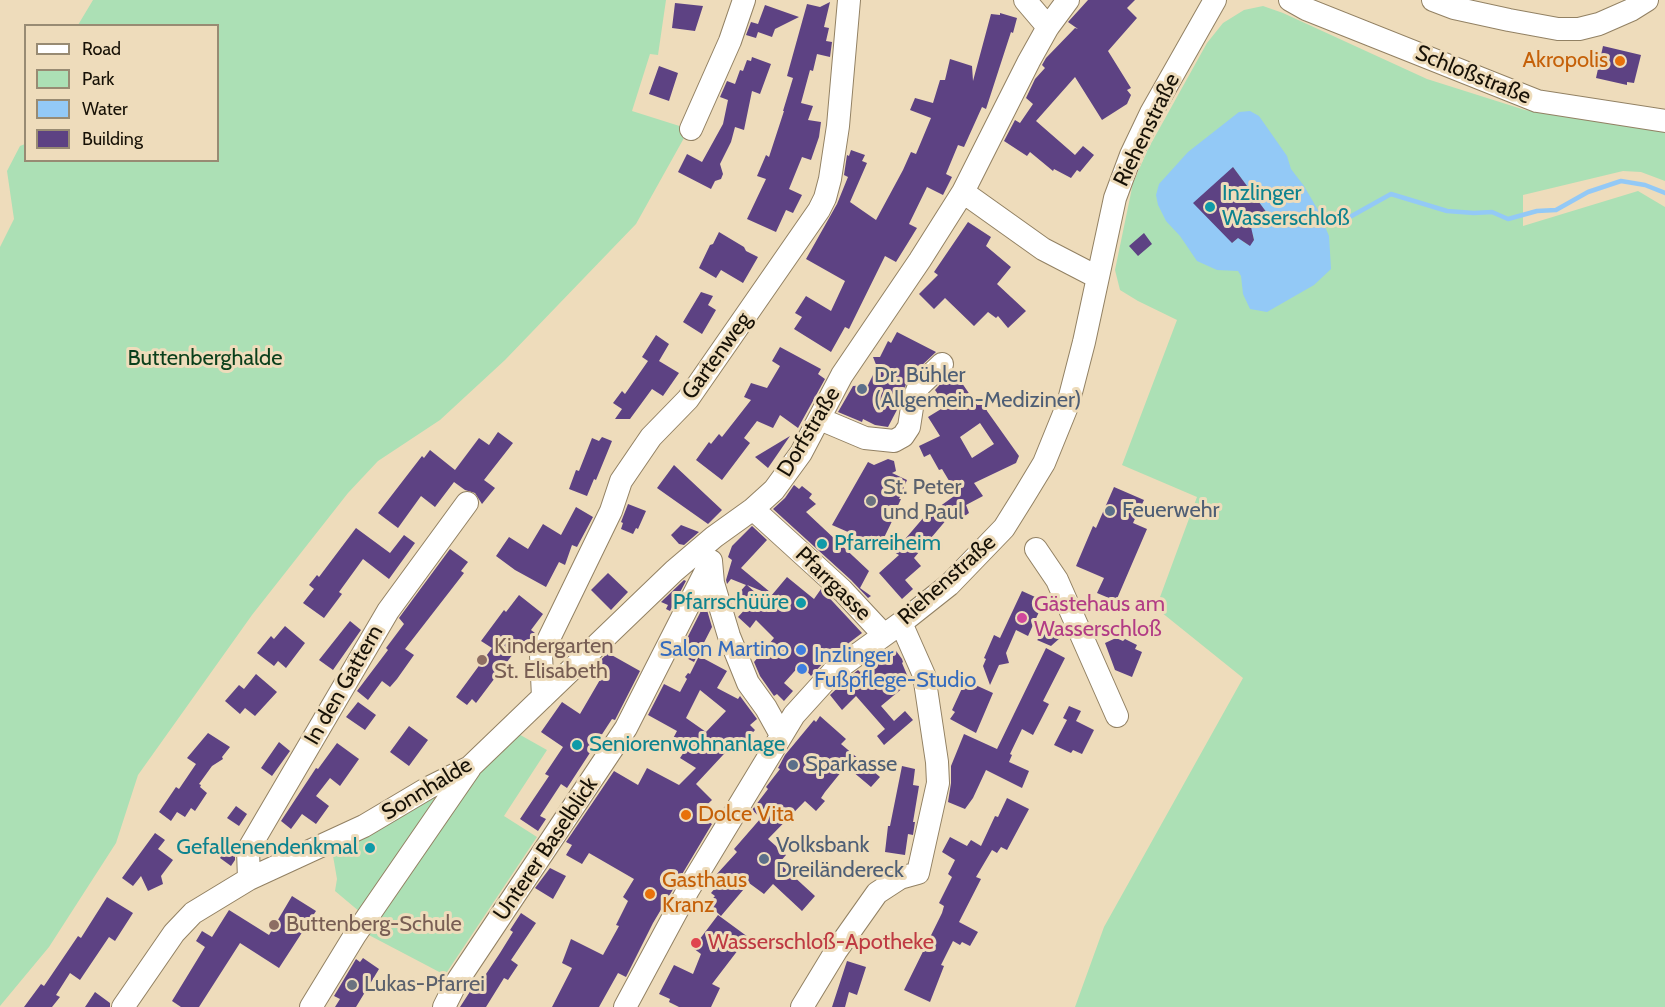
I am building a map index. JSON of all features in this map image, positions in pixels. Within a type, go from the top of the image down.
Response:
[{"type":"street","points":[[691,129],[730,41],[744,0]]},
{"type":"street","name":"Gartenweg","points":[[543,697],[541,655],[611,511],[621,481],[651,437],[688,399],[819,210],[825,198],[838,126],[849,0]]},
{"type":"street","points":[[1024,0],[1048,27]]},
{"type":"street","name":"Dorfstraße","points":[[714,537],[753,509],[774,490],[801,453],[842,375],[963,192],[1048,27],[1068,0]]},
{"type":"street","name":"Riehenstraße","points":[[625,1007],[688,890],[794,715],[833,672],[949,585],[980,554],[1004,528],[1044,463],[1068,404],[1084,342],[1115,198],[1131,154],[1151,113],[1215,0]]},
{"type":"street","name":"Schloßstraße","points":[[1290,0],[1306,9],[1537,101],[1664,118]]},
{"type":"street","points":[[1433,0],[1454,8],[1509,20],[1558,29],[1578,29],[1599,24],[1647,0]]},
{"type":"street","points":[[963,192],[1043,249],[1097,277]]},
{"type":"street","points":[[820,419],[865,438],[894,441],[903,436],[909,427],[913,400],[919,386],[942,364]]},
{"type":"street","name":"In den Gattern","points":[[249,879],[248,850],[388,611],[467,503]]},
{"type":"street","name":"Pfarrgasse","points":[[753,509],[842,590],[893,629],[924,675],[937,762],[938,783],[918,873],[900,878],[877,893],[836,951],[802,1007]]},
{"type":"street","points":[[714,537],[711,561],[713,583],[729,636],[748,683],[782,735]]},
{"type":"street","name":"Sonnhalde","points":[[123,1007],[174,933],[193,913],[249,879],[364,826],[428,788],[471,767],[674,571],[714,537]]},
{"type":"street","points":[[1036,549],[1057,580],[1117,717]]},
{"type":"street","name":"Unterer Baselblick","points":[[444,1007],[456,982],[626,728],[711,561]]},
{"type":"street","points":[[312,1007],[355,935],[471,767]]},
{"type":"green space","name":"Buttenberghalde","points":[[93,0],[666,0],[658,55],[650,54],[632,111],[689,129],[636,224],[505,360],[440,420],[378,461],[348,493],[252,615],[138,775],[116,843],[49,947],[0,1006],[0,247],[14,219],[7,171],[20,146],[24,144],[24,162],[219,162],[219,24],[79,24]]},
{"type":"green space","points":[[1263,6],[1427,79],[1525,110],[1665,132],[1665,181],[1641,172],[1623,171],[1523,195],[1523,226],[1638,191],[1665,207],[1665,1007],[1075,1007],[1104,927],[1243,678],[1156,608],[1197,497],[1122,465],[1177,320],[1120,290],[1115,270],[1133,183],[1148,149],[1207,43],[1223,23],[1244,10]]},
{"type":"green space","points":[[515,732],[547,750],[504,816],[537,837],[445,975],[365,933],[483,766]]},
{"type":"green space","points":[[435,794],[443,800],[360,912],[335,891],[337,879],[332,850]]},
{"type":"water","points":[[1250,111],[1259,116],[1287,156],[1291,169],[1318,210],[1329,236],[1331,269],[1314,285],[1267,312],[1250,309],[1243,294],[1241,276],[1238,271],[1217,270],[1197,261],[1180,236],[1166,221],[1156,195],[1159,184],[1188,152],[1239,112]],"holes":[[[1233,167],[1267,213],[1232,243]],[[1243,234],[1253,234],[1254,240],[1249,245],[1243,242]]]},
{"type":"building","points":[[1088,0],[1135,0],[1127,8],[1137,18],[1108,51],[1131,88],[1127,90],[1131,95],[1127,104],[1102,120],[1075,77],[1036,121],[1075,155],[1083,146],[1094,155],[1080,172],[1077,170],[1071,178],[1054,169],[1053,171],[1030,152],[1027,156],[1004,141],[1015,120],[1020,123],[1033,104],[1026,98],[1035,79],[1045,68],[1042,65],[1046,58],[1075,28],[1078,29],[1068,22]]},
{"type":"building","points":[[830,2],[824,27],[829,28],[826,41],[832,42],[830,57],[817,54],[801,103],[813,106],[808,120],[821,122],[819,137],[811,160],[802,157],[789,189],[802,195],[793,213],[786,210],[776,232],[747,219],[766,179],[757,176],[766,155],[769,157],[784,111],[793,78],[787,76],[807,4],[820,7]]},
{"type":"building","points":[[675,3],[703,6],[695,31],[672,28]]},
{"type":"building","points":[[765,5],[799,17],[775,29],[772,37],[758,32],[756,38],[746,35],[751,22],[758,24]]},
{"type":"building","points":[[1000,13],[1017,18],[986,109],[982,107],[964,147],[958,145],[946,174],[952,177],[943,195],[927,187],[909,224],[917,228],[896,262],[885,256],[849,329],[845,327],[831,352],[794,329],[802,317],[795,313],[806,296],[831,311],[845,281],[806,259],[837,204],[848,177],[844,175],[847,155],[849,156],[851,150],[865,155],[862,161],[867,163],[850,202],[876,220],[911,152],[916,154],[931,118],[910,110],[915,98],[933,103],[940,80],[945,80],[950,59],[972,66],[973,81],[991,14],[1000,15]]},
{"type":"building","name":"Akropolis","points":[[1603,46],[1641,55],[1634,83],[1627,82],[1627,85],[1596,78]]},
{"type":"building","points":[[752,57],[771,64],[760,94],[752,91],[744,130],[735,127],[731,142],[720,164],[723,174],[721,179],[715,181],[711,189],[678,172],[687,154],[702,162],[723,124],[728,100],[720,97],[727,81],[735,84],[740,70],[743,71],[747,60],[751,61]]},
{"type":"building","points":[[659,66],[678,73],[669,101],[649,94]]},
{"type":"building","name":"Inzlinger Wasserschloß","points":[[1233,167],[1267,213],[1251,227],[1254,240],[1250,246],[1238,238],[1232,243],[1193,203]]},
{"type":"building","points":[[968,222],[991,237],[986,246],[1011,267],[997,284],[1026,311],[1008,328],[998,316],[996,318],[988,312],[974,326],[945,298],[934,309],[919,294],[938,275],[934,272]]},
{"type":"building","points":[[719,232],[758,257],[743,283],[721,270],[716,278],[699,268]]},
{"type":"building","points":[[1144,233],[1152,244],[1138,256],[1129,246]]},
{"type":"building","points":[[701,292],[713,296],[708,305],[716,310],[702,334],[683,322]]},
{"type":"building","points":[[897,332],[936,352],[920,367],[919,365],[907,381],[899,406],[888,427],[875,425],[863,419],[862,422],[838,412],[853,386],[868,385],[877,367],[873,357],[880,357],[888,341],[891,343]]},
{"type":"building","points":[[656,335],[669,344],[659,361],[679,373],[663,396],[652,389],[630,419],[615,419],[622,409],[613,403],[622,391],[625,394],[648,361],[642,357]]},
{"type":"building","points":[[780,347],[821,369],[818,374],[825,379],[798,428],[780,415],[773,428],[757,421],[744,438],[750,443],[722,480],[696,460],[709,442],[711,444],[719,434],[722,437],[751,400],[744,397],[751,383],[767,388],[780,366],[772,361]]},
{"type":"building","points":[[953,370],[977,405],[985,405],[1019,456],[1016,463],[974,483],[983,496],[966,505],[969,513],[959,520],[953,512],[914,558],[921,566],[905,580],[913,589],[902,599],[879,573],[899,555],[894,552],[930,510],[932,512],[957,494],[942,469],[939,470],[930,454],[924,457],[919,446],[940,436],[928,417],[946,406],[935,390]],"holes":[[[980,423],[994,444],[972,458],[960,437]]]},
{"type":"building","points":[[498,432],[513,443],[484,480],[495,488],[482,504],[475,493],[465,490],[454,482],[435,507],[421,496],[398,528],[378,513],[422,456],[424,458],[430,450],[455,470],[479,438],[489,445]]},
{"type":"building","points":[[790,436],[768,468],[755,457]]},
{"type":"building","points":[[602,437],[612,441],[587,496],[569,489],[592,438],[599,441]]},
{"type":"building","name":"St. Peter und Paul","points":[[888,459],[894,461],[896,471],[892,473],[907,480],[895,515],[880,546],[832,525],[868,462],[874,465]]},
{"type":"building","points":[[674,465],[722,510],[708,524],[657,488]]},
{"type":"building","points":[[794,485],[799,489],[802,486],[812,494],[809,498],[816,504],[806,512],[869,571],[860,588],[871,596],[868,598],[773,509]]},
{"type":"building","points":[[1114,487],[1144,500],[1133,523],[1147,529],[1116,601],[1097,593],[1104,578],[1076,566],[1093,526],[1096,528]]},
{"type":"building","points":[[628,504],[646,511],[638,529],[636,528],[633,534],[621,529],[623,523],[621,522]]},
{"type":"building","points":[[576,507],[593,517],[577,547],[572,545],[565,565],[559,562],[546,587],[515,570],[496,556],[509,537],[528,549],[543,524],[561,535]]},
{"type":"building","points":[[681,525],[699,532],[684,545],[679,544],[671,535]]},
{"type":"building","points":[[752,526],[767,540],[741,568],[770,592],[769,594],[747,585],[766,602],[787,577],[814,599],[821,589],[862,633],[825,661],[811,676],[801,664],[784,683],[793,691],[784,701],[777,694],[774,696],[760,676],[754,662],[774,638],[756,620],[750,628],[738,617],[749,605],[737,595],[746,585],[731,579],[727,584],[726,580],[732,560],[728,557],[732,546]]},
{"type":"building","points":[[356,528],[390,553],[404,535],[415,543],[389,579],[363,559],[339,592],[342,594],[324,618],[303,603],[314,589],[309,585],[317,575],[319,577]]},
{"type":"building","points":[[450,549],[468,562],[461,571],[464,573],[405,649],[414,655],[397,679],[390,687],[382,681],[368,700],[357,691],[388,650],[386,648],[404,624],[399,618]]},
{"type":"building","points":[[608,573],[628,592],[611,610],[591,590]]},
{"type":"building","points":[[684,580],[686,581],[670,611],[666,609],[668,605],[661,602]]},
{"type":"building","points":[[1022,591],[1044,601],[1028,636],[1016,630],[1006,653],[1009,663],[999,665],[990,685],[983,666],[986,659],[984,658],[994,635],[1000,638]]},
{"type":"building","points":[[519,595],[543,614],[531,630],[535,633],[520,653],[516,650],[476,703],[472,699],[467,705],[456,697],[492,648],[481,641],[504,610],[506,612]]},
{"type":"building","points":[[702,609],[707,610],[712,627],[694,662],[679,654]]},
{"type":"building","points":[[350,621],[361,630],[333,670],[319,660]]},
{"type":"building","points":[[285,626],[305,643],[286,668],[278,661],[274,666],[257,653],[271,636],[274,639]]},
{"type":"building","points":[[1051,628],[1060,638],[1051,646],[1037,640]]},
{"type":"building","points":[[1116,638],[1123,641],[1125,639],[1137,645],[1135,649],[1142,652],[1132,677],[1115,670],[1105,643]]},
{"type":"building","points":[[894,648],[902,659],[910,682],[881,706],[894,721],[905,711],[913,720],[884,745],[877,736],[885,729],[856,696],[842,710],[830,695],[858,670],[860,672]]},
{"type":"building","points":[[1046,648],[1065,658],[1043,701],[1049,704],[1033,735],[1022,729],[1010,754],[1012,755],[1009,762],[1029,771],[1022,788],[986,770],[973,798],[965,809],[948,802],[951,766],[964,734],[997,749]]},
{"type":"building","points":[[608,653],[640,671],[615,720],[612,719],[567,788],[561,784],[540,816],[546,819],[538,831],[520,819],[549,776],[545,774],[563,747],[541,732],[562,702],[580,714],[601,678],[589,671]]},
{"type":"building","points":[[699,656],[727,671],[717,688],[738,699],[740,696],[757,719],[750,725],[755,730],[741,746],[736,741],[696,784],[712,800],[697,814],[712,824],[653,923],[626,977],[618,973],[599,1007],[552,1007],[572,968],[562,963],[571,939],[603,955],[619,926],[616,925],[628,901],[623,897],[634,879],[589,853],[582,864],[566,855],[572,845],[566,842],[614,771],[638,785],[647,768],[679,785],[696,768],[680,758],[688,746],[669,746],[677,731],[648,715],[664,684],[680,692],[687,679],[685,677],[688,673],[690,674]],"holes":[[[700,690],[726,711],[706,732],[686,718]]]},
{"type":"building","points":[[256,674],[277,692],[255,716],[245,708],[240,714],[225,701],[239,685],[244,689]]},
{"type":"building","points":[[971,683],[993,693],[976,733],[950,719],[955,712],[952,710],[964,684],[970,686]]},
{"type":"building","points":[[358,702],[376,715],[365,730],[346,717]]},
{"type":"building","points":[[1069,706],[1081,711],[1076,721],[1094,730],[1082,754],[1073,750],[1071,753],[1054,745],[1067,720],[1063,718]]},
{"type":"building","points":[[820,716],[846,739],[841,744],[880,777],[871,787],[846,766],[821,798],[825,801],[816,811],[805,801],[768,839],[786,855],[779,863],[815,896],[802,911],[773,884],[764,894],[749,883],[721,916],[708,904],[715,896],[711,893],[721,881],[715,876],[737,852],[734,849],[761,818],[752,810],[780,769],[778,768],[785,755]]},
{"type":"building","points":[[409,726],[428,740],[409,766],[390,752]]},
{"type":"building","points":[[208,733],[230,747],[222,757],[223,759],[212,766],[199,784],[207,793],[195,811],[191,808],[185,817],[177,812],[171,821],[159,812],[196,764],[187,758]]},
{"type":"building","points":[[279,742],[290,751],[272,776],[261,768]]},
{"type":"building","points":[[337,743],[359,759],[340,786],[330,778],[316,796],[329,806],[316,824],[302,814],[291,829],[281,821],[316,768],[318,769]]},
{"type":"building","points":[[902,766],[915,769],[913,785],[919,786],[913,835],[908,834],[905,855],[885,852],[888,826],[890,826]]},
{"type":"building","points":[[1007,798],[1029,809],[1007,850],[1001,847],[997,853],[992,850],[976,877],[981,879],[959,922],[978,932],[970,946],[962,942],[960,945],[953,941],[941,965],[944,966],[930,1002],[904,990],[942,913],[944,906],[939,903],[952,877],[948,874],[955,860],[942,852],[950,837],[967,846],[971,840],[981,846],[995,816],[998,817]]},
{"type":"building","points":[[236,806],[247,814],[239,826],[227,818]]},
{"type":"building","points":[[155,833],[165,840],[158,849],[173,860],[161,876],[163,884],[148,891],[141,876],[133,886],[122,878]]},
{"type":"building","points":[[228,845],[235,849],[235,860],[231,866],[220,858]]},
{"type":"building","points":[[550,868],[566,876],[553,899],[535,888]]},
{"type":"building","points":[[292,896],[316,911],[279,968],[240,943],[199,1007],[181,1007],[172,1001],[205,947],[196,941],[202,931],[212,937],[229,910],[269,935]]},
{"type":"building","points":[[107,897],[133,913],[115,941],[109,937],[80,980],[70,973],[56,995],[60,997],[52,1007],[24,1007],[41,984],[44,986],[78,936],[81,938]]},
{"type":"building","points":[[521,913],[536,923],[511,960],[518,965],[508,980],[504,978],[486,1007],[460,1007],[473,987],[476,989],[500,953],[513,932],[510,930]]},
{"type":"building","points":[[718,915],[748,937],[712,984],[720,988],[711,1007],[679,1007],[669,1002],[670,999],[659,994],[674,965],[693,974],[701,954],[693,948]]},
{"type":"building","name":"Lukas-Pfarrei","points":[[363,958],[379,969],[356,1007],[335,1007],[340,999],[334,996],[356,959],[360,962]]},
{"type":"building","points":[[847,961],[866,967],[857,995],[849,992],[845,1007],[832,1007]]},
{"type":"building","points":[[95,992],[110,1003],[110,1007],[85,1007]]},
{"type":"waterway","points":[[1322,221],[1348,218],[1391,194],[1447,211],[1492,212],[1508,219],[1537,211],[1556,210],[1588,192],[1621,181],[1645,185],[1665,193]]},
{"type":"place","name":"Akropolis","points":[[1620,61]]},
{"type":"place","name":"Inzlinger Wasserschloß","points":[[1210,207]]},
{"type":"place","name":"Dr. Bühler (Allgemein-Mediziner)","points":[[862,389]]},
{"type":"place","name":"St. Peter und Paul","points":[[871,501]]},
{"type":"place","name":"Feuerwehr","points":[[1110,511]]},
{"type":"place","name":"Pfarreiheim","points":[[822,544]]},
{"type":"place","name":"Pfarrschüüre","points":[[801,603]]},
{"type":"place","name":"Gästehaus am Wasserschloß","points":[[1022,618]]},
{"type":"place","name":"Salon Martino","points":[[801,650]]},
{"type":"place","name":"Kindergarten St. Elisabeth","points":[[482,660]]},
{"type":"place","name":"Inzlinger Fußpflege-Studio","points":[[802,669]]},
{"type":"place","name":"Seniorenwohnanlage","points":[[577,745]]},
{"type":"place","name":"Sparkasse","points":[[793,765]]},
{"type":"place","name":"Dolce Vita","points":[[686,815]]},
{"type":"place","name":"Gefallenendenkmal","points":[[370,848]]},
{"type":"place","name":"Volksbank Dreiländereck","points":[[764,859]]},
{"type":"place","name":"Gasthaus Kranz","points":[[650,894]]},
{"type":"place","name":"Buttenberg-Schule","points":[[274,925]]},
{"type":"place","name":"Wasserschloß-Apotheke","points":[[696,943]]},
{"type":"place","name":"Lukas-Pfarrei","points":[[352,985]]}]
